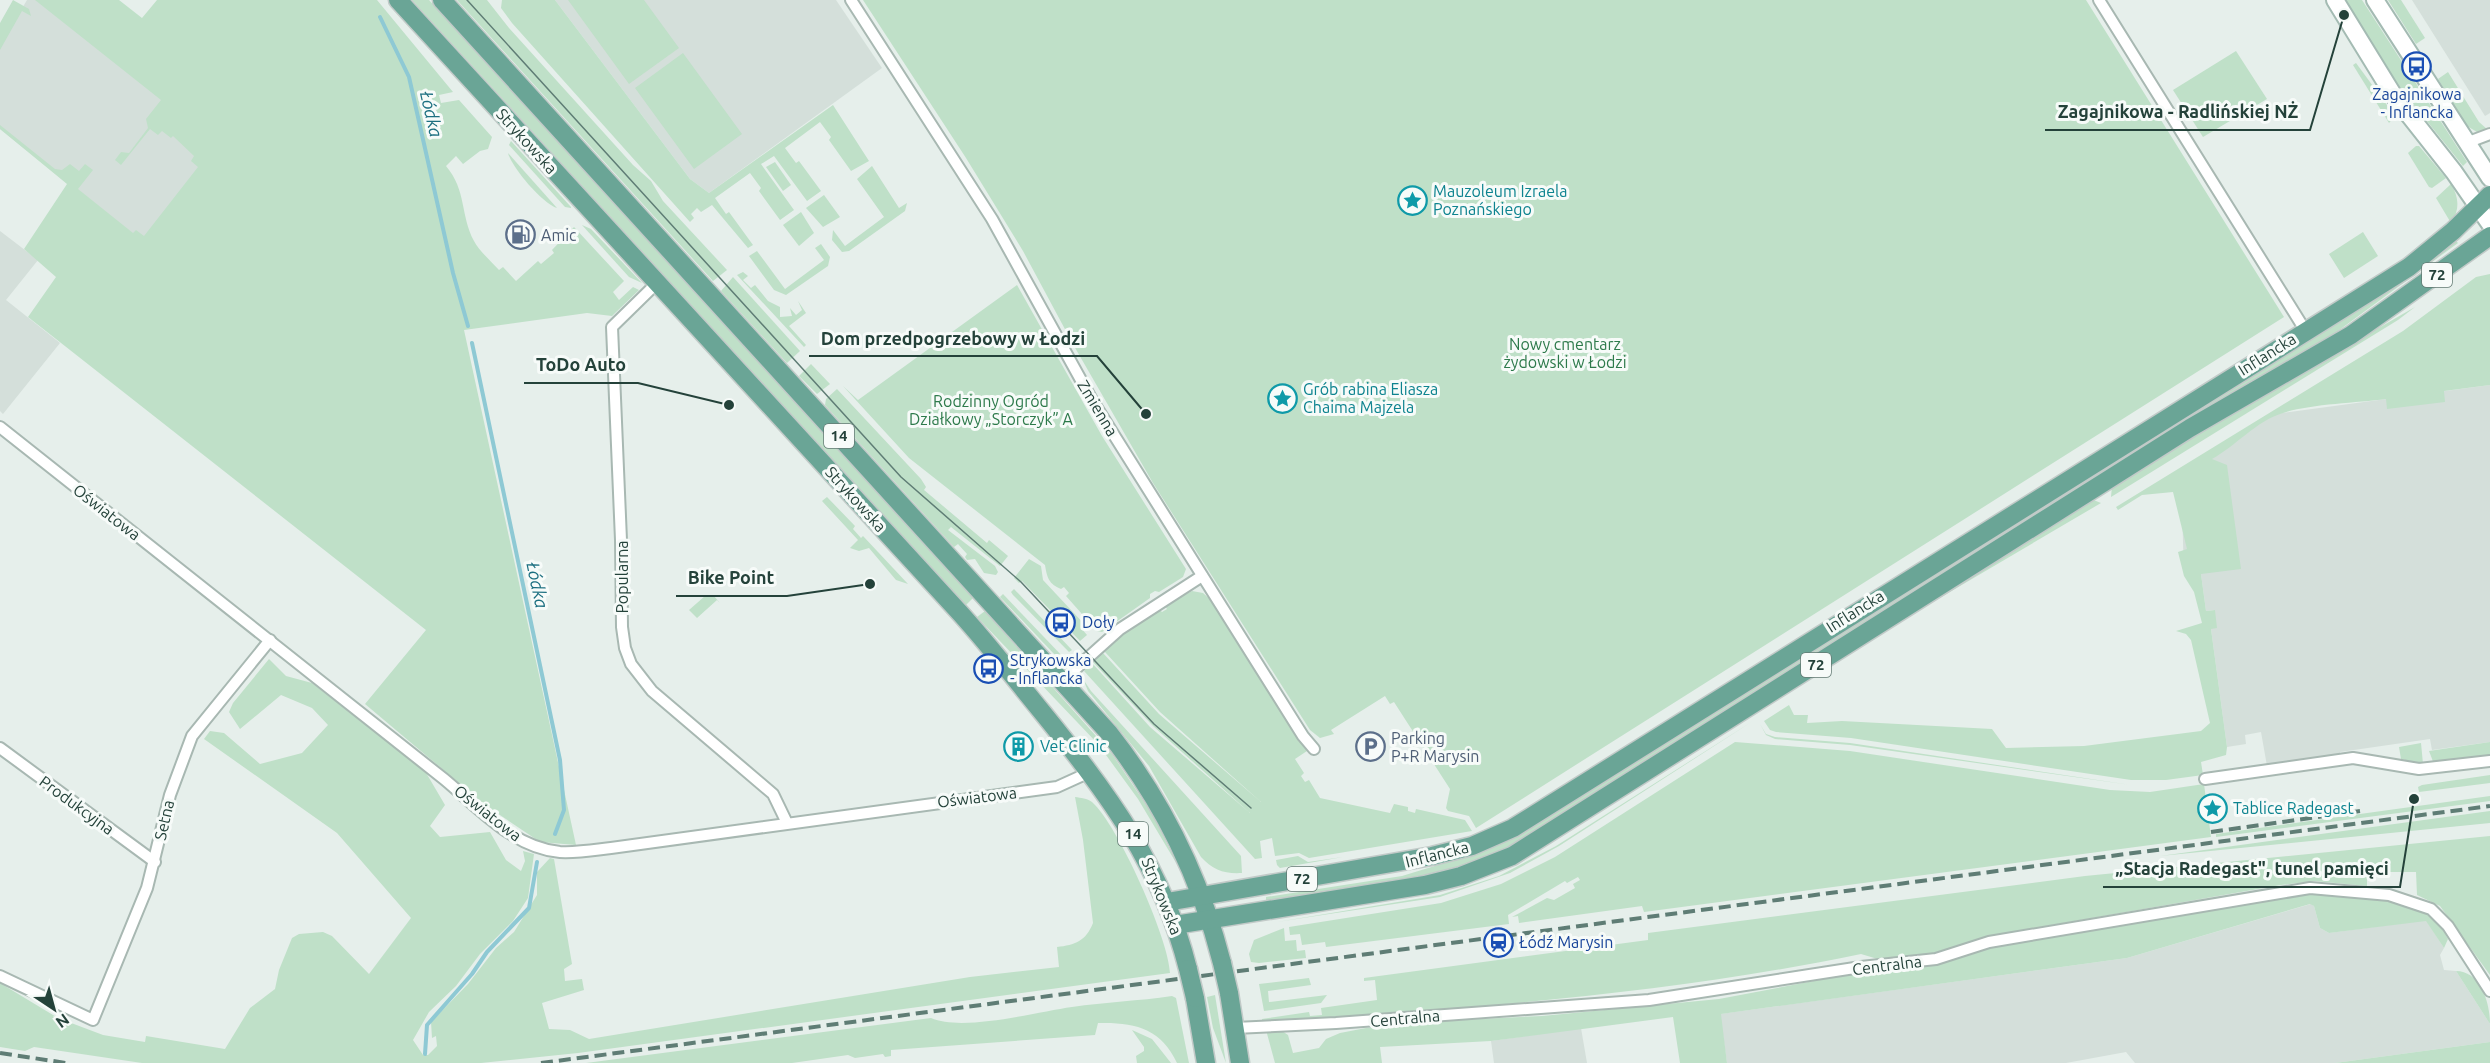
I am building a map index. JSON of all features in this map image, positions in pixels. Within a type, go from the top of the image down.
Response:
[{"type":"main road","name":"Strykowska","points":[[398,0],[962,615],[1090,772],[1140,846],[1167,902],[1188,969],[1206,1063]]},
{"type":"main road","name":"Strykowska","points":[[442,0],[1109,733],[1150,789],[1180,843],[1203,896],[1229,993],[1240,1063]]},
{"type":"main road","name":"Inflancka","points":[[1167,902],[1402,863],[1457,850],[1499,835],[2409,267],[2456,228],[2484,200]]},
{"type":"main road","name":"Inflancka","points":[[1175,925],[1425,885],[1461,876],[1512,856],[2190,428],[2351,335],[2490,236]]},
{"type":"street","name":"Zmienna","points":[[851,0],[992,219],[1092,400],[1303,736],[1314,749]]},
{"type":"street","points":[[2099,0],[2305,330]]},
{"type":"street","points":[[2335,0],[2394,96],[2484,200],[2490,224]]},
{"type":"street","points":[[2375,0],[2466,143],[2484,162],[2490,178]]},
{"type":"street","points":[[2466,143],[2490,134]]},
{"type":"street","name":"Popularna","points":[[658,282],[612,327],[621,540],[622,627],[625,648],[636,672],[652,691],[773,794],[786,824]]},
{"type":"street","name":"Oświatowa","points":[[0,428],[270,640],[505,830],[540,848],[580,852],[1058,787],[1090,772]]},
{"type":"street","points":[[1062,681],[1120,629],[1202,576]]},
{"type":"street","name":"Setna","points":[[0,976],[93,1020],[147,888],[170,795],[192,736],[270,640]]},
{"type":"street","name":"Produkcyjna","points":[[0,748],[155,862]]},
{"type":"street","points":[[2205,779],[2353,758],[2419,769],[2490,761]]},
{"type":"street","name":"Centralna","points":[[1235,1028],[1336,1023],[1648,1000],[1860,967],[1936,959],[1989,942],[2310,888],[2390,895],[2431,909],[2448,926],[2490,991]]},
{"type":"shaded area","points":[[27,0],[48,0],[232,147],[151,251],[0,129],[0,46]]},
{"type":"shaded area","points":[[555,0],[836,0],[882,68],[709,193],[690,179]]},
{"type":"shaded area","points":[[2412,0],[2490,0],[2490,113],[2485,116]]},
{"type":"shaded area","points":[[0,231],[38,260],[6,300],[60,343],[3,414],[0,411]]},
{"type":"shaded area","points":[[2490,385],[2490,742],[2432,750],[2430,739],[2340,752],[2340,754],[2267,766],[2261,732],[2245,735],[2246,744],[2227,747],[2211,629],[2214,610],[2206,611],[2201,574],[2184,576],[2181,472],[2275,414]]},
{"type":"shaded area","points":[[2311,904],[2314,906],[2320,928],[2329,933],[2426,920],[2444,948],[2440,955],[2444,970],[2456,971],[2490,1024],[2490,1042],[2335,1063],[2135,1063],[2126,1052],[2066,1063],[1727,1063],[1720,1014],[2127,958]]},
{"type":"shaded area","points":[[1581,1028],[1587,1063],[1494,1063],[1491,1041]]},
{"type":"green space","points":[[13,0],[29,9],[31,16],[22,11],[0,50],[0,23]]},
{"type":"green space","points":[[35,0],[119,0],[142,18],[157,0],[377,0],[453,92],[439,95],[441,103],[459,100],[492,137],[488,149],[480,151],[463,164],[456,156],[446,166],[453,175],[470,231],[482,252],[499,270],[503,267],[516,281],[538,261],[541,264],[554,253],[552,250],[574,227],[624,281],[613,292],[619,300],[633,287],[639,290],[612,316],[587,313],[464,330],[576,845],[540,842],[485,805],[365,704],[426,630],[28,317],[56,277],[24,249],[67,184],[0,129],[0,125],[55,169],[62,170],[70,164],[79,171],[85,164],[93,170],[78,189],[133,233],[136,230],[144,236],[198,167],[191,161],[194,156],[173,136],[171,138],[162,131],[158,135],[150,129],[121,165],[115,160],[121,152],[129,153],[148,128],[146,119],[161,100]]},
{"type":"green space","points":[[412,0],[429,0],[973,598],[966,605]]},
{"type":"green space","points":[[457,0],[487,0],[509,28],[633,165],[651,181],[663,201],[727,270],[713,281]]},
{"type":"green space","points":[[502,0],[555,0],[690,179],[709,193],[833,105],[869,161],[851,171],[829,140],[831,137],[820,122],[785,148],[796,163],[799,161],[821,191],[807,201],[774,156],[761,164],[794,210],[780,220],[759,191],[761,188],[750,173],[715,198],[726,214],[729,212],[753,245],[748,248],[712,205],[701,212],[697,208],[691,214],[694,218],[690,222],[512,23],[501,8]]},
{"type":"green space","points":[[568,0],[644,0],[679,48],[629,84]]},
{"type":"green space","name":"Nowy cmentarz żydowski w Łodzi","points":[[863,0],[2086,0],[2284,317],[1476,828],[1469,816],[1448,811],[1446,808],[1450,789],[1394,702],[1390,704],[1385,696],[1331,730],[1334,734],[1320,738],[1310,730],[1153,483],[1074,346],[1023,251],[966,158]]},
{"type":"green space","points":[[2345,0],[2362,0],[2467,162],[2463,166],[2398,85]]},
{"type":"green space","points":[[2388,0],[2401,0],[2425,38],[2416,44]]},
{"type":"green space","points":[[2236,51],[2267,99],[2203,137],[2173,90]]},
{"type":"green space","points":[[683,53],[742,134],[694,169],[635,88]]},
{"type":"green space","points":[[2356,63],[2395,116],[2389,123],[2353,65]]},
{"type":"green space","points":[[2448,72],[2479,122],[2488,130],[2477,132],[2467,126],[2438,79]]},
{"type":"green space","points":[[511,141],[571,208],[565,207],[509,145]]},
{"type":"green space","points":[[2419,146],[2446,178],[2432,188],[2429,187],[2408,153]]},
{"type":"green space","points":[[508,153],[557,208],[544,200],[529,185],[515,167]]},
{"type":"green space","points":[[775,162],[791,185],[783,191],[766,167]]},
{"type":"green space","points":[[872,166],[899,208],[907,203],[905,211],[849,251],[842,252],[832,240],[833,230],[845,246],[884,217],[857,179]]},
{"type":"green space","points":[[2451,184],[2456,194],[2457,204],[2451,223],[2436,198]]},
{"type":"green space","points":[[824,195],[840,217],[823,227],[806,208]]},
{"type":"green space","points":[[801,212],[814,233],[799,246],[783,225]]},
{"type":"green space","points":[[582,225],[591,229],[642,283],[629,277]]},
{"type":"green space","points":[[2363,232],[2378,256],[2344,278],[2329,254]]},
{"type":"green space","points":[[2454,239],[2458,243],[2312,350],[1504,852],[1438,875],[1266,901],[1266,897],[1402,876],[1464,857]]},
{"type":"green space","points":[[821,244],[830,257],[828,266],[786,295],[774,290],[749,256],[757,251],[785,289],[824,260],[815,248]]},
{"type":"green space","points":[[743,272],[748,276],[743,280],[751,288],[755,285],[768,301],[780,307],[780,317],[792,316],[790,308],[796,315],[802,310],[798,301],[806,313],[789,326],[806,345],[804,347],[737,275]]},
{"type":"green space","points":[[2490,274],[2490,385],[2444,391],[2445,402],[2387,409],[2386,399],[2294,410],[2264,422],[2212,459],[2227,465],[2241,569],[2201,574],[2206,611],[2215,610],[2217,628],[2211,629],[2227,747],[2226,755],[2201,762],[2203,775],[2166,780],[2131,780],[1851,738],[1776,732],[1770,730],[1764,721],[1789,705],[1794,715],[1808,715],[1807,723],[1842,721],[1992,729],[2006,748],[2084,746],[2201,731],[2210,723],[2191,640],[2186,634],[2176,631],[2202,623],[2194,592],[2184,576],[2178,552],[2187,549],[2173,492],[2142,495],[2118,510],[2116,507],[2403,331],[2476,277]]},
{"type":"green space","points":[[733,277],[800,351],[787,363],[721,291]]},
{"type":"green space","name":"Rodzinny Ogród Działkowy „Storczyk” A","points":[[1017,285],[1102,436],[1186,569],[1183,577],[1159,592],[1155,591],[1150,594],[1150,598],[1102,632],[1097,631],[1066,596],[1069,593],[1064,587],[1061,589],[1051,583],[1045,565],[909,458],[843,386],[858,400]]},
{"type":"green space","points":[[2415,307],[2398,320],[2111,497],[2112,486],[2215,422]]},
{"type":"green space","points":[[811,364],[830,384],[817,394],[799,376]]},
{"type":"green space","points":[[837,389],[921,479],[926,487],[924,490],[987,543],[989,540],[1008,556],[1000,566],[951,527],[948,530],[995,566],[998,572],[996,575],[984,573],[975,559],[967,560],[965,557],[967,554],[958,544],[954,547],[825,405],[826,399]]},
{"type":"green space","points":[[827,497],[855,526],[853,529],[861,538],[863,536],[908,584],[896,580],[869,548],[859,551],[850,548],[858,540],[822,501]]},
{"type":"green space","points":[[2091,499],[2101,503],[1926,606],[1925,604]]},
{"type":"green space","points":[[1029,559],[1041,566],[1043,580],[1086,626],[1081,628],[1087,635],[1080,641],[1022,581],[1019,583],[1014,578]]},
{"type":"green space","points":[[1014,589],[1072,650],[1069,652],[1013,595],[1011,592]]},
{"type":"green space","points":[[1192,591],[1203,593],[1213,602],[1307,751],[1295,759],[1304,773],[1301,776],[1305,782],[1309,780],[1320,798],[1390,813],[1394,804],[1408,807],[1408,811],[1415,813],[1416,809],[1465,820],[1472,831],[1309,858],[1299,853],[1275,856],[1272,838],[1260,841],[1262,858],[1255,859],[1084,671],[1092,663],[1150,727],[1250,813],[1153,726],[1092,661],[1122,634],[1159,609],[1162,612],[1167,609],[1165,606]],"holes":[[[1105,652],[1160,712],[1261,802],[1159,714],[1103,653]]]},
{"type":"green space","points":[[1003,594],[1065,659],[1055,655],[1000,597]]},
{"type":"green space","points":[[705,596],[714,596],[720,603],[717,600],[697,618],[689,610]]},
{"type":"green space","points":[[985,611],[1112,754],[1153,815],[1178,866],[1138,799],[1098,744],[977,617]]},
{"type":"green space","points":[[269,659],[286,676],[312,683],[425,771],[445,805],[430,826],[440,837],[490,832],[506,860],[521,871],[525,861],[523,851],[534,854],[528,898],[513,921],[480,954],[456,986],[429,1012],[413,1040],[423,1055],[428,1055],[437,1046],[436,1036],[432,1038],[431,1022],[468,984],[496,948],[514,932],[537,895],[537,872],[550,858],[554,859],[572,964],[564,969],[565,981],[582,979],[584,990],[542,1003],[549,1029],[570,1030],[589,1039],[970,977],[1059,967],[1057,947],[1079,941],[1087,934],[1093,923],[1083,840],[1075,797],[1092,802],[1103,815],[1128,857],[1152,910],[1170,973],[578,1053],[481,1063],[142,1063],[34,1047],[25,1051],[0,1047],[0,983],[58,1018],[103,1035],[145,1042],[146,1036],[225,1049],[250,1008],[275,989],[279,970],[292,938],[299,934],[323,932],[332,936],[369,974],[411,918],[337,833],[204,739],[210,731],[224,733],[260,764],[302,753],[328,725],[312,708],[281,695],[240,729],[229,712],[233,703]]},
{"type":"green space","points":[[1083,679],[1091,691],[1241,856],[1242,873],[1219,870],[1201,857],[1149,766],[1088,691]]},
{"type":"green space","points":[[1753,721],[1559,846],[1510,873],[1440,897],[1277,922],[1440,895],[1499,876],[1556,846]]},
{"type":"green space","points":[[1760,724],[1766,734],[1775,737],[1850,743],[2131,785],[1850,745],[1775,739],[1766,735]]},
{"type":"green space","points":[[1735,742],[1850,751],[2110,790],[2150,792],[2204,784],[2211,837],[1644,912],[1642,906],[1519,923],[1518,916],[1512,917],[1547,898],[1554,900],[1575,888],[1573,884],[1580,880],[1578,877],[1567,883],[1565,881],[1508,915],[1509,924],[1326,947],[1325,942],[1302,945],[1300,934],[1290,935],[1289,927],[1441,903],[1501,884],[1555,857]]},
{"type":"green space","points":[[2490,742],[2490,757],[2434,764],[2429,751]]},
{"type":"green space","points":[[2421,743],[2423,764],[2401,759],[2399,747]]},
{"type":"green space","points":[[2490,775],[2490,783],[2419,792],[2418,787],[2422,785]]},
{"type":"green space","points":[[2490,796],[2490,801],[2216,837],[2216,834]]},
{"type":"green space","points":[[2490,811],[2490,823],[2160,856]]},
{"type":"green space","points":[[2490,836],[2490,975],[2440,906],[2417,895],[2416,872],[2367,872],[2367,886],[2314,881],[2281,885],[1989,936],[1930,954],[1881,960],[1861,954],[1713,980],[1638,990],[1488,1006],[1262,1022],[1262,1019],[1309,1012],[1310,1016],[1322,1015],[1321,1008],[1377,1000],[1375,980],[1364,981],[1364,978],[1648,940],[1648,933],[2085,876]]},
{"type":"green space","points":[[1298,856],[1308,862],[1343,857],[1280,868],[1277,865],[1276,860]]},
{"type":"green space","points":[[2305,895],[2375,899],[2411,907],[2438,923],[2448,939],[2444,948],[2426,921],[2329,933],[2320,928],[2314,906],[2310,904],[2127,958],[1721,1014],[1727,1063],[1680,1063],[1673,1017],[1491,1041],[1380,1047],[1382,1063],[1275,1063],[1266,1030],[1282,1031],[1288,1035],[1293,1053],[1319,1048],[1326,1039],[1340,1033],[1366,1028],[1438,1021],[1542,1016],[1719,999],[1856,973],[1912,969],[1990,947]]},
{"type":"green space","points":[[1284,928],[1285,941],[1296,940],[1297,951],[1305,950],[1306,958],[1251,962],[1249,954],[1254,940]]},
{"type":"green space","points":[[2456,971],[2465,972],[2478,982],[2486,998],[2490,1024]]},
{"type":"green space","points":[[1309,978],[1311,985],[1268,991],[1269,1002],[1327,995],[1321,1003],[1264,1011],[1259,984]]},
{"type":"green space","points":[[1215,995],[1226,1063],[1213,1028],[1207,997]]},
{"type":"green space","points":[[1172,996],[1176,998],[1189,1063],[1177,1063],[1163,1042],[1145,1030],[1123,1024],[1098,1023],[1095,1035],[891,1050],[891,1056],[885,1057],[883,1054],[855,1058],[848,1055],[792,1063],[586,1063],[931,1018],[945,1022],[980,1022],[1084,1005]]},
{"type":"green space","points":[[1132,1030],[1152,1039],[1171,1063],[1137,1063],[1136,1056],[1144,1051],[1144,1047]]},
{"type":"green space","points":[[2490,1042],[2490,1063],[2335,1063]]},
{"type":"waterway","name":"Łódka","points":[[380,17],[409,77],[453,273],[468,326]]},
{"type":"waterway","name":"Łódka","points":[[472,343],[560,760],[564,810],[555,834]]},
{"type":"waterway","name":"Łódka","points":[[425,1054],[427,1025],[472,974],[487,952],[529,908],[537,862]]},
{"type":"tram line","points":[[467,0],[901,477],[1021,582],[1154,724],[1251,808]]},
{"type":"railway","points":[[541,1063],[2490,806]]},
{"type":"railway","points":[[2211,832],[2360,811]]},
{"type":"railway","points":[[0,1053],[66,1063]]},
{"type":"place","name":"Zagajnikowa - Radlińskiej NŻ","points":[[2344,15]]},
{"type":"place","name":"Zagajnikowa - Inflancka","points":[[2417,66]]},
{"type":"place","name":"Mauzoleum Izraela Poznańskiego","points":[[1412,200]]},
{"type":"place","name":"Amic","points":[[520,235]]},
{"type":"place","name":"Grób rabina Eliasza Chaima Majzela","points":[[1282,398]]},
{"type":"place","name":"ToDo Auto","points":[[729,405]]},
{"type":"place","name":"Dom przedpogrzebowy w Łodzi","points":[[1146,414]]},
{"type":"place","name":"Bike Point","points":[[870,584]]},
{"type":"place","name":"Doły","points":[[1061,622]]},
{"type":"place","name":"Strykowska - Inflancka","points":[[989,669]]},
{"type":"place","name":"Vet Clinic","points":[[1019,746]]},
{"type":"place","name":"Parking P+R Marysin","points":[[1370,747]]},
{"type":"place","name":"„Stacja Radegast\", tunel pamięci","points":[[2414,799]]},
{"type":"place","name":"Tablice Radegast","points":[[2212,808]]},
{"type":"place","name":"Łódź Marysin","points":[[1498,942]]}]
